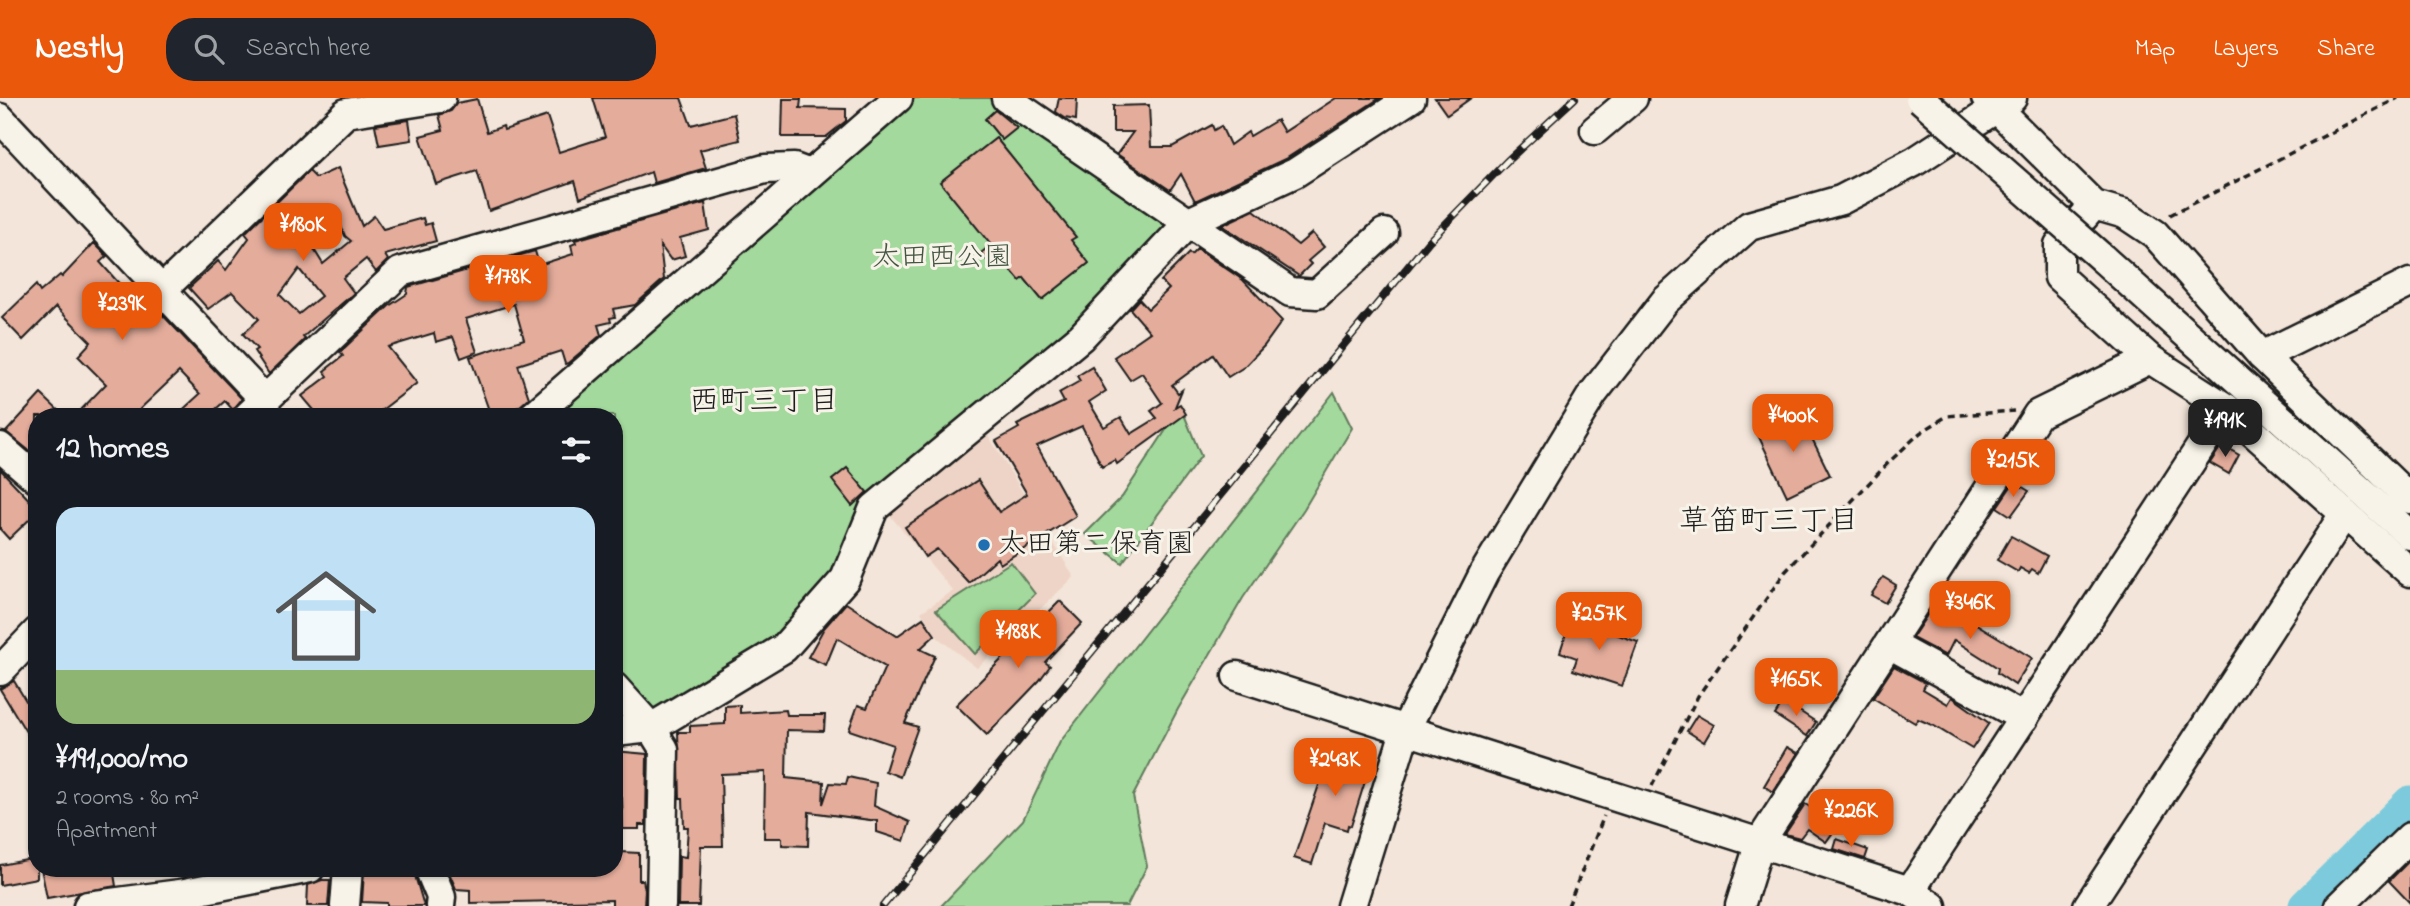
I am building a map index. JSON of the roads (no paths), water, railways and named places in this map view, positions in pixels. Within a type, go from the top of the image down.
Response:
[{"type":"street","points":[[162,290],[346,113],[441,98]]},
{"type":"street","points":[[542,408],[898,98]]},
{"type":"street","points":[[1006,98],[1290,292],[1317,294],[1384,233]]},
{"type":"street","points":[[623,732],[651,728],[784,648],[845,579],[874,508],[1081,337],[1189,222],[1295,173],[1411,98]]},
{"type":"street","points":[[1595,130],[1633,98]]},
{"type":"street","points":[[1920,98],[2410,535]]},
{"type":"street","points":[[1351,906],[1406,728],[1484,573],[1592,395],[1665,301],[1749,226],[1841,200],[1914,162],[1998,101],[2094,205],[2125,214],[2155,234],[2262,356],[2410,499]]},
{"type":"street","points":[[0,118],[162,290],[257,408],[400,272],[765,169],[793,168],[810,174]]},
{"type":"street","points":[[2094,205],[2059,245],[2059,276],[2150,359],[2226,408],[2343,516],[2410,572]]},
{"type":"street","points":[[2262,356],[2410,283]]},
{"type":"street","points":[[1740,906],[1760,842],[2038,414],[2150,359]]},
{"type":"street","points":[[1237,676],[1613,794],[1921,899],[2024,718],[2226,408]]},
{"type":"street","points":[[0,447],[28,471]]},
{"type":"street","points":[[2088,906],[2343,516]]},
{"type":"street","points":[[0,671],[28,641]]},
{"type":"street","points":[[1889,644],[2024,718]]},
{"type":"street","points":[[623,697],[651,728],[664,749],[661,906]]},
{"type":"street","points":[[2339,906],[2410,837]]},
{"type":"street","points":[[88,906],[180,894],[265,877]]},
{"type":"street","points":[[345,906],[347,877]]},
{"type":"street","points":[[433,877],[441,897],[440,906]]},
{"type":"waterway","points":[[2305,906],[2410,802]]},
{"type":"railway","points":[[883,906],[1429,241],[1507,161],[1575,98]]},
{"type":"place","name":"太田第二保育園","points":[[984,545]]},
{"type":"district","name":"西町三丁目","points":[[764,403]]},
{"type":"district","name":"草笛町三丁目","points":[[1769,523]]},
{"type":"park label","name":"太田西公園","points":[[942,258]]}]
